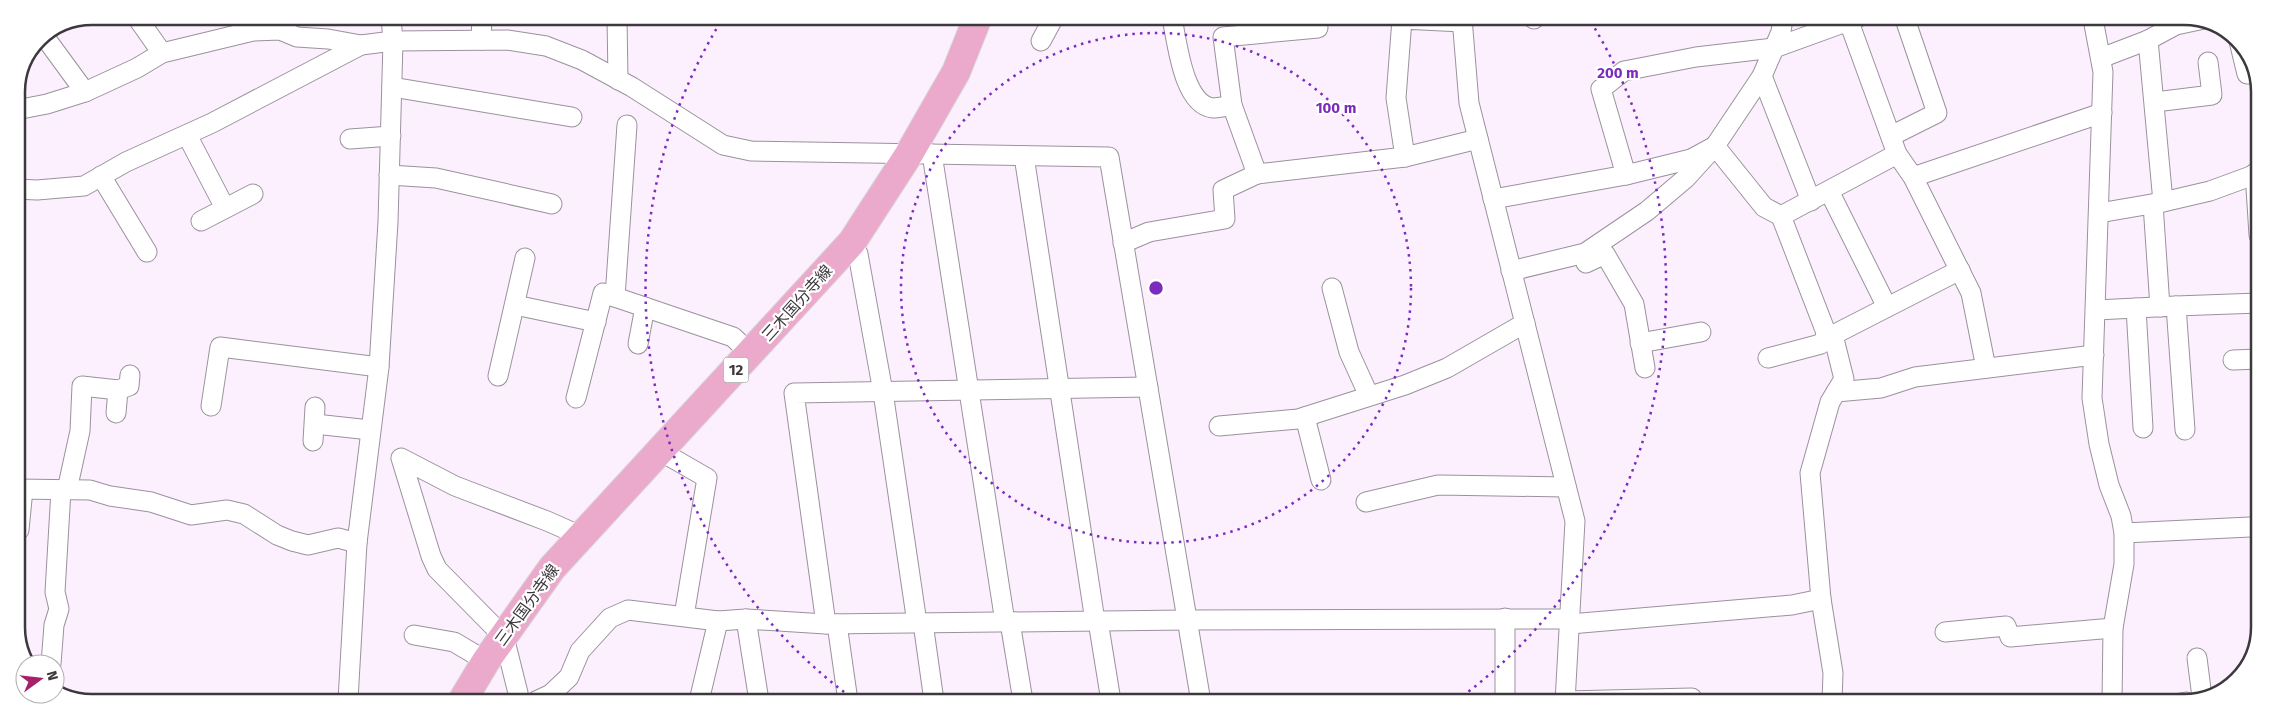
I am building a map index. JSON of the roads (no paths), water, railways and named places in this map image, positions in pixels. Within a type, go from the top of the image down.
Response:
[{"type":"main road","name":"三木国分寺線","points":[[466,694],[486,661],[552,568],[751,354],[852,242],[921,154],[975,25]]},
{"type":"street","points":[[142,25],[162,53]]},
{"type":"street","points":[[25,108],[47,104],[85,92],[137,68],[162,53],[218,38],[246,25]]},
{"type":"street","points":[[253,25],[280,30],[297,37],[328,39],[361,45],[394,41],[507,40],[546,46],[582,60],[618,80],[723,145],[751,151],[1109,157],[1200,694]]},
{"type":"street","points":[[348,694],[357,543],[379,367],[389,175],[394,41],[392,25]]},
{"type":"street","points":[[482,25],[482,40]]},
{"type":"street","points":[[617,25],[618,80]]},
{"type":"street","points":[[1041,41],[1050,25]]},
{"type":"street","points":[[1174,25],[1188,86],[1197,100],[1212,108],[1232,105]]},
{"type":"street","points":[[1402,25],[1396,98],[1405,157]]},
{"type":"street","points":[[1462,25],[1469,104],[1575,521],[1565,694]]},
{"type":"street","points":[[1513,276],[1584,253],[1648,211],[1686,178],[1715,146],[1762,76],[1781,32],[1782,25]]},
{"type":"street","points":[[1626,175],[1601,89],[1624,71],[1696,57],[1774,48],[1839,25]]},
{"type":"street","points":[[1855,25],[1897,154],[1913,177],[1970,293],[1986,368]]},
{"type":"street","points":[[1891,136],[1937,113],[1907,25]]},
{"type":"street","points":[[2094,25],[2103,72],[2092,398],[2099,444],[2109,485],[2121,516],[2124,534],[2124,564],[2113,628],[2112,694]]},
{"type":"street","points":[[2101,58],[2148,40],[2176,25]]},
{"type":"street","points":[[1257,174],[1232,105],[1223,37],[1318,28]]},
{"type":"street","points":[[2148,40],[2155,102],[2158,203],[2168,306],[2185,430]]},
{"type":"street","points":[[48,42],[85,92]]},
{"type":"street","points":[[25,189],[84,186],[126,162],[221,119],[361,45]]},
{"type":"street","points":[[2155,102],[2212,95],[2208,62]]},
{"type":"street","points":[[2244,63],[2247,74],[2249,74]]},
{"type":"street","points":[[1762,76],[1811,201]]},
{"type":"street","points":[[392,88],[572,117]]},
{"type":"street","points":[[1913,177],[2102,113]]},
{"type":"street","points":[[615,297],[627,125]]},
{"type":"street","points":[[187,134],[225,208]]},
{"type":"street","points":[[350,139],[390,136]]},
{"type":"street","points":[[1123,243],[1149,232],[1225,219],[1223,190],[1257,174],[1405,157],[1478,139]]},
{"type":"street","points":[[1493,199],[1626,175],[1691,159],[1715,146]]},
{"type":"street","points":[[1715,146],[1764,207],[1781,216],[1830,335],[1844,379],[1830,402],[1810,473],[1821,599],[1833,673],[1832,694]]},
{"type":"street","points":[[921,154],[970,390],[1022,694]]},
{"type":"street","points":[[1781,216],[1897,154]]},
{"type":"street","points":[[1024,156],[1096,621],[1110,694]]},
{"type":"street","points":[[389,175],[436,178],[552,204]]},
{"type":"street","points":[[2099,213],[2158,203],[2210,191],[2251,175]]},
{"type":"street","points":[[101,176],[147,252]]},
{"type":"street","points":[[1829,191],[1888,307]]},
{"type":"street","points":[[201,221],[253,194]]},
{"type":"street","points":[[852,242],[858,254],[883,392],[933,694]]},
{"type":"street","points":[[1513,276],[1591,262],[1605,254],[1634,304],[1645,368]]},
{"type":"street","points":[[498,376],[526,258]]},
{"type":"street","points":[[1768,358],[1820,344],[1830,335],[1960,270]]},
{"type":"street","points":[[1332,288],[1349,352],[1369,396]]},
{"type":"street","points":[[576,398],[603,293],[733,337],[751,354]]},
{"type":"street","points":[[2096,310],[2251,303]]},
{"type":"street","points":[[515,305],[596,322]]},
{"type":"street","points":[[638,344],[645,307]]},
{"type":"street","points":[[2136,308],[2143,428]]},
{"type":"street","points":[[1219,426],[1305,417],[1405,385],[1447,368],[1525,322]]},
{"type":"street","points":[[1640,342],[1701,332]]},
{"type":"street","points":[[211,406],[220,347],[379,367]]},
{"type":"street","points":[[1836,392],[1881,388],[1915,377],[2094,355]]},
{"type":"street","points":[[2233,360],[2251,359]]},
{"type":"street","points":[[52,654],[54,625],[58,609],[56,582],[64,490],[80,431],[82,386],[118,390],[129,386],[130,375]]},
{"type":"street","points":[[847,694],[832,624],[794,393],[1148,387]]},
{"type":"street","points":[[116,413],[118,390]]},
{"type":"street","points":[[1305,417],[1321,480]]},
{"type":"street","points":[[314,424],[370,430]]},
{"type":"street","points":[[660,451],[707,478],[684,616]]},
{"type":"street","points":[[517,694],[504,636],[437,569],[431,556],[401,458],[455,486],[506,507],[548,521],[582,536]]},
{"type":"street","points":[[1366,502],[1438,485],[1566,487]]},
{"type":"street","points":[[25,489],[90,490],[110,496],[151,502],[191,515],[227,510],[244,514],[277,535],[308,545],[338,538],[357,543]]},
{"type":"street","points":[[2124,534],[2250,527]]},
{"type":"street","points":[[551,694],[569,677],[580,651],[610,618],[628,610],[718,621],[746,619],[832,624],[1505,618],[1570,621],[1792,605],[1821,599]]},
{"type":"street","points":[[1505,618],[1505,694]]},
{"type":"street","points":[[746,619],[757,694]]},
{"type":"street","points":[[701,694],[718,621]]},
{"type":"street","points":[[1945,632],[2006,626],[2010,637],[2113,628]]},
{"type":"street","points":[[414,635],[454,642],[486,661]]},
{"type":"street","points":[[2197,658],[2201,692]]}]
